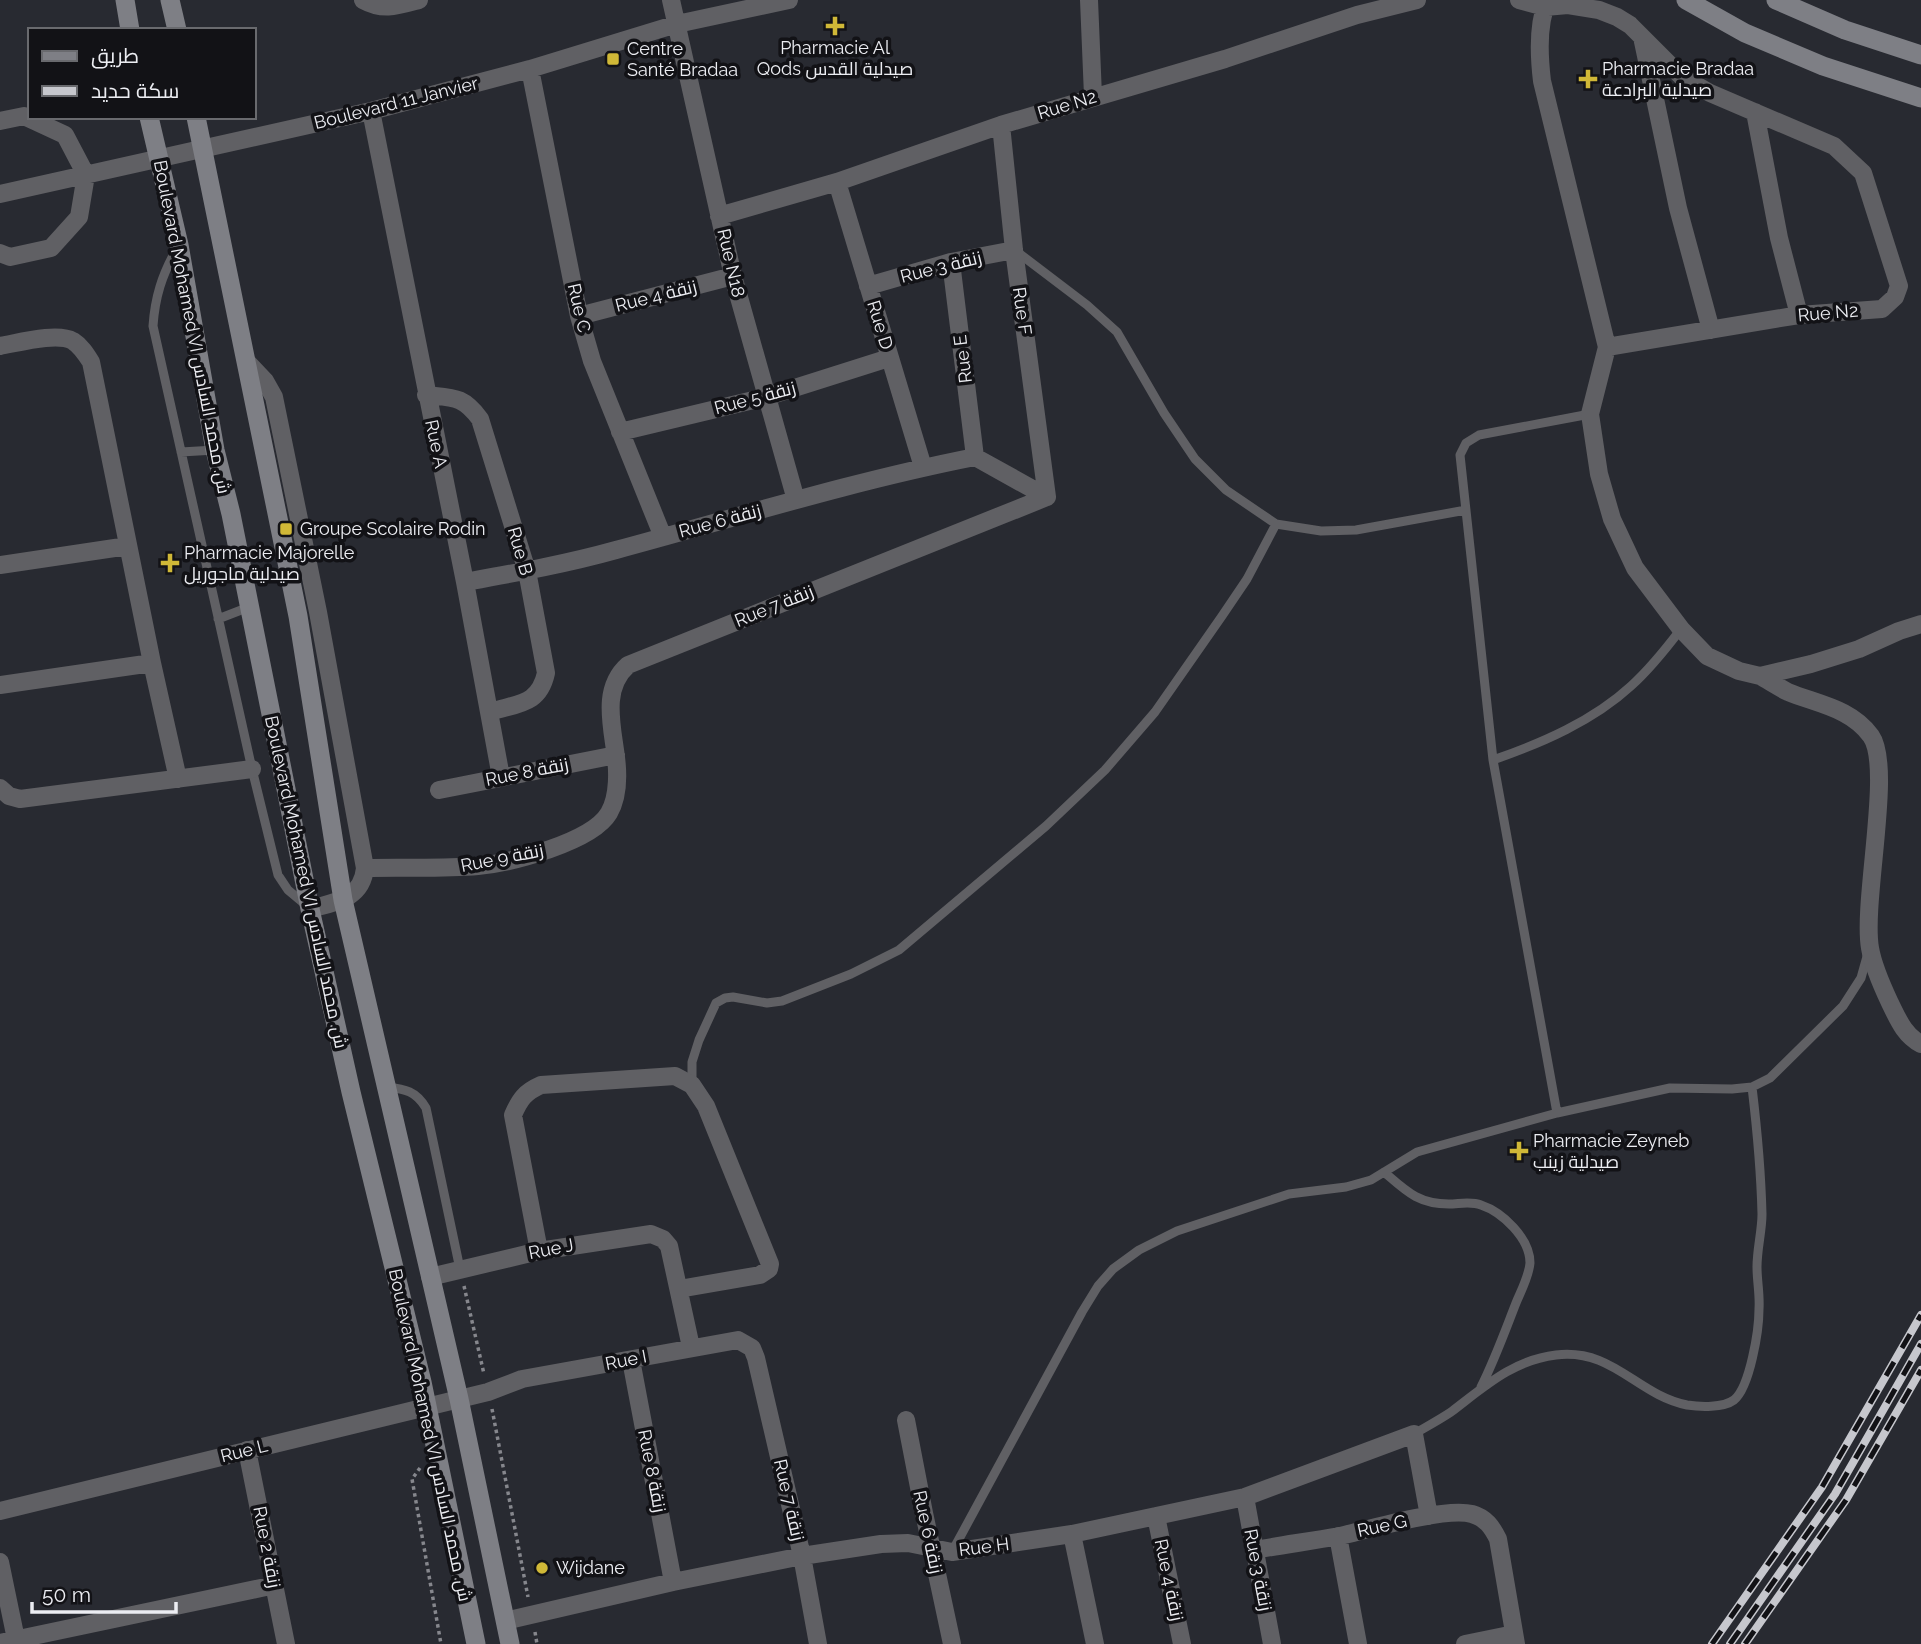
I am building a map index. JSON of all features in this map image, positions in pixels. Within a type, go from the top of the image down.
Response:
[{"type":"main road","points":[[125,0],[130,28]]},
{"type":"main road","points":[[170,0],[177,28]]},
{"type":"main road","points":[[1686,0],[1745,33],[1823,66],[1921,98]]},
{"type":"main road","points":[[1776,0],[1845,30],[1921,55]]},
{"type":"main road","name":"Boulevard Mohamed VI ش. محمد السادس","points":[[149,119],[179,245],[215,450],[231,514],[310,909],[426,1407],[476,1644]]},
{"type":"main road","name":"Boulevard Mohamed VI ش. محمد السادس","points":[[196,119],[246,361],[278,467],[308,614],[343,900],[459,1399],[510,1644]]},
{"type":"street","points":[[363,0],[389,8],[418,0]]},
{"type":"street","name":"Rue N18","points":[[671,0],[733,276],[796,500]]},
{"type":"street","name":"Boulevard 11 Janvier","points":[[0,194],[371,111],[530,69],[677,24],[789,0]]},
{"type":"street","points":[[1089,0],[1093,96]]},
{"type":"street","name":"Rue N2","points":[[719,216],[837,182],[1093,96],[1225,59],[1357,15],[1417,0]]},
{"type":"street","name":"Rue N2","points":[[1519,0],[1600,10],[1630,25],[1682,77],[1710,93],[1834,146],[1863,173],[1899,286],[1895,297],[1882,309],[1799,315],[1607,347]]},
{"type":"street","points":[[1546,4],[1539,54],[1542,81],[1607,347],[1590,414],[1599,474],[1612,519],[1635,568],[1681,629],[1707,656],[1739,671],[1760,676],[1789,692],[1830,706],[1862,725],[1872,737],[1877,749],[1878,781],[1870,947],[1882,985],[1902,1027],[1921,1044]]},
{"type":"street","points":[[1642,37],[1678,208],[1711,330]]},
{"type":"street","name":"Rue C","points":[[530,69],[579,316],[592,361],[663,537]]},
{"type":"street","name":"Rue A","points":[[371,111],[501,777]]},
{"type":"street","points":[[1755,112],[1779,238],[1799,315]]},
{"type":"street","points":[[0,121],[24,116],[28,118]]},
{"type":"street","points":[[0,253],[10,257],[51,247],[79,217],[86,175],[65,135],[30,119]]},
{"type":"street","name":"Rue F","points":[[1001,125],[1014,250],[1047,497]]},
{"type":"street","name":"Rue D","points":[[837,182],[923,467]]},
{"type":"street","name":"Rue 3 زنقة","points":[[868,286],[951,262],[1014,250]]},
{"type":"street","name":"Rue E","points":[[951,262],[975,457]]},
{"type":"street","name":"Rue 4 زنقة","points":[[579,316],[733,276]]},
{"type":"street","points":[[0,346],[61,337],[73,341],[83,349],[91,362],[178,779]]},
{"type":"street","name":"Rue 5 زنقة","points":[[620,432],[766,397],[890,358]]},
{"type":"street","name":"Rue B","points":[[426,396],[456,398],[468,403],[480,419],[527,570],[546,673],[544,686],[536,698],[490,712]]},
{"type":"street","points":[[975,457],[1047,497]]},
{"type":"street","name":"Rue 6 زنقة","points":[[465,582],[614,551],[796,500],[923,467],[975,457]]},
{"type":"street","name":"Rue 7 زنقة","points":[[616,796],[616,755],[609,715],[612,692],[619,673],[628,665],[1047,497]]},
{"type":"street","points":[[0,565],[128,546]]},
{"type":"street","points":[[308,614],[366,868],[359,889],[343,900],[310,909]]},
{"type":"street","points":[[1760,676],[1859,649],[1921,624]]},
{"type":"street","points":[[0,685],[152,663]]},
{"type":"street","name":"Rue 8 زنقة","points":[[439,790],[616,755]]},
{"type":"street","points":[[0,788],[9,796],[20,799],[251,769]]},
{"type":"street","name":"Rue 9 زنقة","points":[[366,868],[482,866],[548,850],[584,837],[602,824],[616,796]]},
{"type":"street","points":[[539,1251],[513,1115],[520,1099],[529,1090],[541,1085],[657,1076],[675,1076],[692,1085],[706,1106],[770,1264],[769,1269],[760,1275],[679,1289],[691,1347]]},
{"type":"street","name":"Rue J","points":[[430,1277],[539,1251],[641,1234],[657,1236],[669,1246],[679,1289]]},
{"type":"street","name":"Rue I","points":[[488,1392],[522,1379],[738,1340],[752,1348],[756,1358]]},
{"type":"street","name":"Rue 7 زنقة","points":[[756,1358],[802,1556],[818,1644]]},
{"type":"street","name":"Rue 8 زنقة","points":[[631,1360],[673,1582]]},
{"type":"street","name":"Rue L","points":[[0,1510],[488,1392]]},
{"type":"street","name":"Rue 6 زنقة","points":[[906,1420],[952,1644]]},
{"type":"street","points":[[1415,1434],[1429,1516]]},
{"type":"street","name":"Rue H","points":[[505,1621],[673,1582],[802,1556],[881,1544],[908,1544],[952,1552],[1072,1534],[1245,1497],[1415,1434]]},
{"type":"street","name":"Rue 2 زنقة","points":[[247,1450],[286,1644]]},
{"type":"street","name":"Rue 3 زنقة","points":[[1245,1497],[1272,1644]]},
{"type":"street","name":"Rue G","points":[[1254,1550],[1338,1536],[1429,1516],[1458,1512],[1473,1514],[1484,1519],[1493,1528],[1498,1539],[1515,1639]]},
{"type":"street","name":"Rue 4 زنقة","points":[[1156,1516],[1182,1644]]},
{"type":"street","points":[[1072,1534],[1096,1644]]},
{"type":"street","points":[[1338,1536],[1358,1644]]},
{"type":"street","points":[[0,1562],[11,1642],[275,1585]]},
{"type":"street","points":[[1465,1644],[1515,1639]]},
{"type":"lane","points":[[179,245],[162,276],[155,300],[153,326],[251,769],[278,875],[288,890],[310,909]]},
{"type":"lane","points":[[1014,250],[1087,305],[1117,332],[1164,413],[1195,458],[1226,490],[1276,524],[1321,531],[1356,530],[1466,510]]},
{"type":"lane","points":[[1558,1113],[1493,760],[1460,455],[1466,443],[1479,435],[1590,414]]},
{"type":"lane","points":[[181,452],[215,450]]},
{"type":"lane","points":[[692,1085],[692,1062],[716,1003],[733,997],[767,1003],[782,1001],[851,975],[899,950],[1105,771],[1155,712],[1222,616],[1247,579],[1276,524]]},
{"type":"lane","points":[[218,619],[249,607]]},
{"type":"lane","points":[[1493,760],[1550,738],[1630,688],[1657,660],[1681,629]]},
{"type":"lane","points":[[952,1552],[1082,1311],[1113,1269],[1139,1250],[1177,1231],[1289,1194],[1346,1187],[1371,1180],[1417,1152],[1558,1113],[1670,1088],[1752,1087],[1770,1078],[1843,1006],[1861,978],[1870,947]]},
{"type":"lane","points":[[385,1087],[406,1089],[420,1099],[426,1108],[460,1269]]},
{"type":"lane","points":[[1415,1434],[1512,1367],[1535,1359],[1566,1354],[1585,1354],[1618,1368],[1671,1400],[1689,1405],[1724,1405],[1734,1399],[1742,1388],[1749,1365],[1760,1306],[1757,1268],[1762,1217],[1752,1087]]},
{"type":"lane","points":[[1384,1172],[1408,1193],[1427,1202],[1480,1205],[1500,1216],[1518,1232],[1527,1246],[1530,1263],[1524,1286],[1481,1388]]},
{"type":"path","points":[[460,1269],[488,1392],[537,1644]]},
{"type":"path","points":[[425,1460],[412,1479],[441,1644]]},
{"type":"railway","points":[[1712,1644],[1822,1487],[1921,1315]]},
{"type":"railway","points":[[1730,1644],[1835,1494],[1921,1344]]},
{"type":"railway","points":[[1745,1644],[1846,1500],[1921,1370]]},
{"type":"place","name":"Pharmacie Al Qods صيدلية القدس","points":[[835,26]]},
{"type":"place","name":"Centre Santé Bradaa","points":[[613,59]]},
{"type":"place","name":"Pharmacie Bradaa صيدلية البرادعة","points":[[1588,79]]},
{"type":"place","name":"Groupe Scolaire Rodin","points":[[286,529]]},
{"type":"place","name":"Pharmacie Majorelle صيدلية ماجوريل","points":[[170,563]]},
{"type":"place","name":"Pharmacie Zeyneb صيدلية زينب","points":[[1519,1151]]},
{"type":"place","name":"Wijdane","points":[[542,1568]]}]
